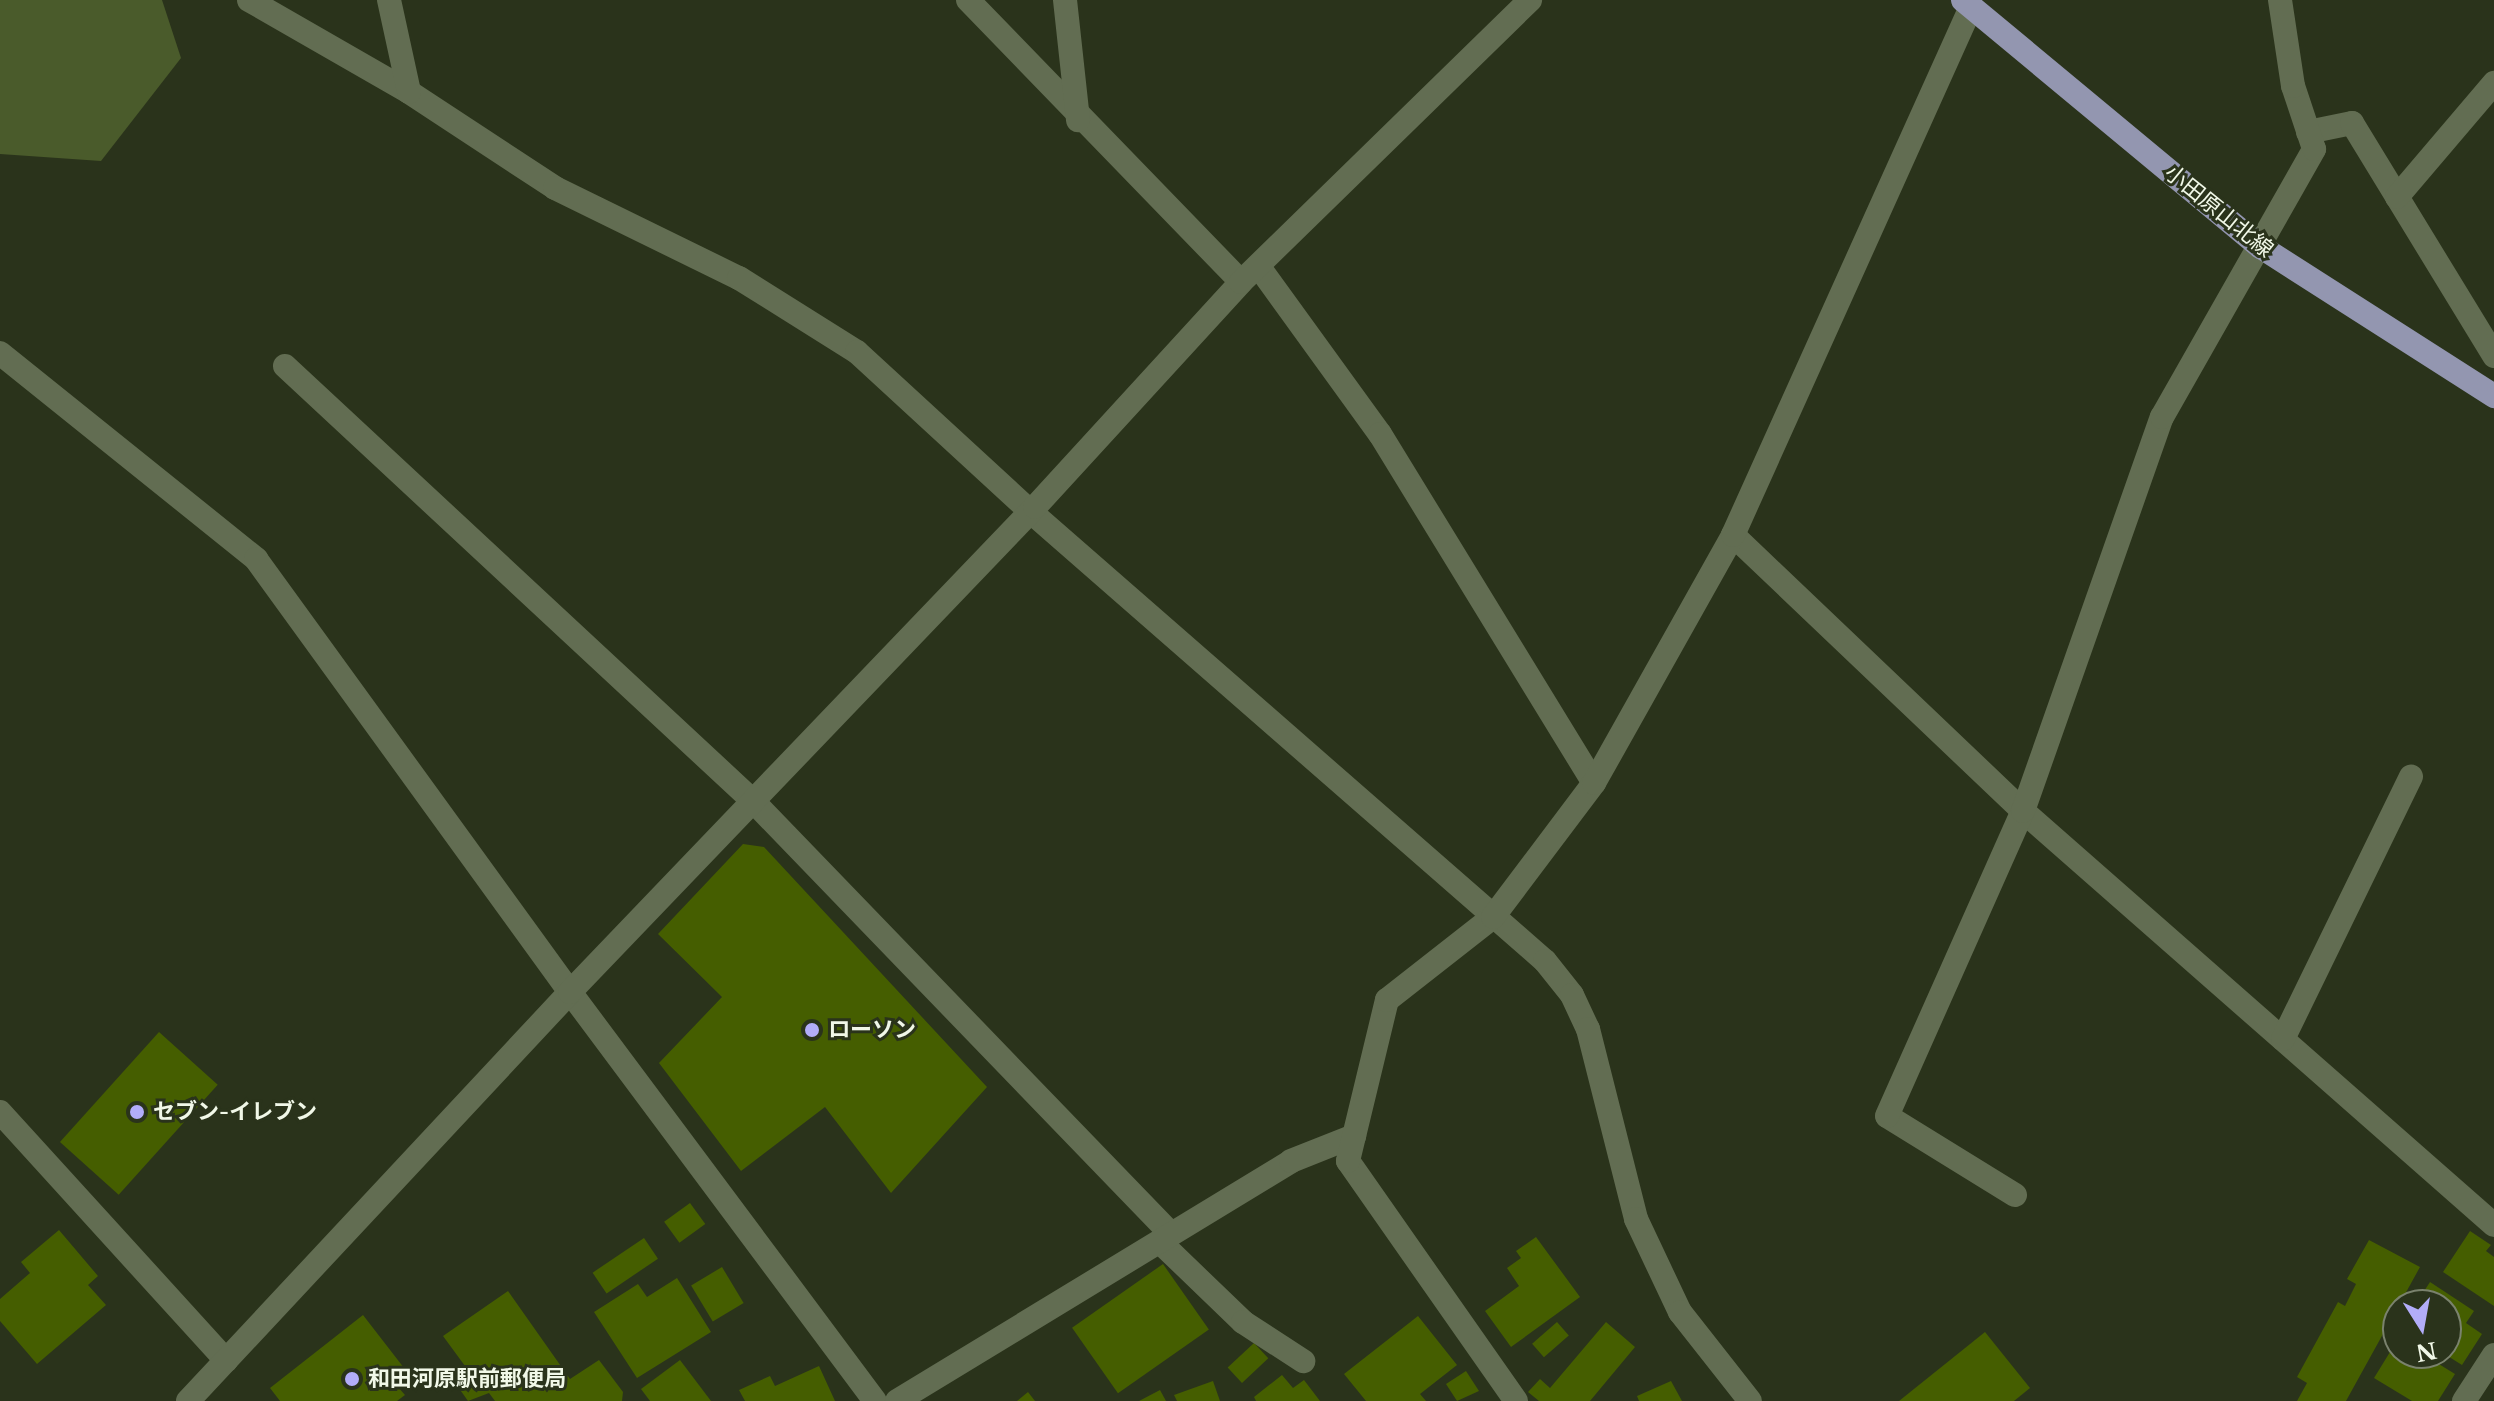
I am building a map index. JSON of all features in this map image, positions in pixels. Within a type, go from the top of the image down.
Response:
[{"type":"main road","name":"小田原山北線","points":[[1967,3],[2261,247],[2494,396]]},
{"type":"street","points":[[249,0],[409,92],[555,188],[739,278],[857,352],[1031,512],[1545,961],[1572,995],[1588,1029],[1636,1219],[1680,1312],[1750,1401]]},
{"type":"street","points":[[389,0],[409,92]]},
{"type":"street","points":[[968,0],[1078,120],[1250,275],[1380,434],[1594,783]]},
{"type":"street","points":[[1065,0],[1078,120]]},
{"type":"street","points":[[188,1401],[570,992],[1031,512],[1250,275],[1530,0]]},
{"type":"street","points":[[2015,1195],[1887,1116],[2023,811],[2162,417],[2314,149],[2293,86],[2280,0]]},
{"type":"street","points":[[1516,1401],[1348,1161],[1387,1000],[1493,917],[1594,783],[1733,535],[1967,3]]},
{"type":"street","points":[[2397,197],[2494,83]]},
{"type":"street","points":[[2308,132],[2352,123],[2494,355]]},
{"type":"street","points":[[0,353],[256,559],[570,992],[875,1401]]},
{"type":"street","points":[[285,366],[754,802],[1243,1322],[1303,1361]]},
{"type":"street","points":[[1733,535],[2023,811],[2494,1225]]},
{"type":"street","points":[[2283,1039],[2411,776]]},
{"type":"street","points":[[0,1112],[226,1360]]},
{"type":"street","points":[[897,1401],[1291,1161],[1354,1136]]},
{"type":"street","points":[[2464,1401],[2494,1355]]},
{"type":"green space","points":[[0,0],[162,0],[181,58],[101,161],[0,154]]},
{"type":"building","name":"ローソン","points":[[743,844],[764,847],[987,1087],[891,1193],[825,1107],[741,1171],[659,1063],[722,997],[658,934]]},
{"type":"building","name":"セブン-イレブン","points":[[159,1032],[218,1085],[119,1195],[60,1142]]},
{"type":"building","points":[[690,1203],[705,1224],[679,1243],[664,1222]]},
{"type":"building","points":[[59,1230],[98,1276],[88,1285],[106,1305],[37,1364],[0,1321],[0,1299],[30,1273],[21,1262]]},
{"type":"building","points":[[2470,1231],[2491,1245],[2486,1251],[2494,1257],[2494,1306],[2443,1272]]},
{"type":"building","points":[[1536,1237],[1580,1297],[1511,1347],[1485,1311],[1519,1286],[1507,1268],[1521,1258],[1516,1251]]},
{"type":"building","points":[[644,1238],[658,1259],[607,1293],[593,1273]]},
{"type":"building","points":[[2369,1240],[2420,1267],[2408,1289],[2382,1289],[2382,1336],[2346,1401],[2297,1401],[2307,1383],[2297,1377],[2338,1302],[2345,1306],[2356,1284],[2347,1279]]},
{"type":"building","points":[[1163,1264],[1209,1330],[1118,1393],[1072,1328]]},
{"type":"building","points":[[722,1267],[744,1303],[713,1322],[691,1286]]},
{"type":"building","points":[[677,1278],[711,1332],[637,1378],[594,1312],[638,1284],[647,1297]]},
{"type":"building","points":[[2430,1282],[2441,1289],[2425,1289]]},
{"type":"building","points":[[508,1291],[570,1379],[599,1360],[623,1392],[622,1401],[495,1401],[489,1393],[468,1401],[451,1377],[465,1366],[443,1336]]},
{"type":"building","points":[[2462,1303],[2474,1311],[2466,1323],[2482,1334],[2462,1365]]},
{"type":"building","points":[[363,1315],[411,1377],[398,1387],[405,1395],[397,1401],[280,1401],[270,1388]]},
{"type":"building","points":[[1418,1316],[1457,1365],[1420,1394],[1426,1401],[1366,1401],[1344,1374]]},
{"type":"building","points":[[1557,1322],[1569,1336],[1544,1357],[1532,1344]]},
{"type":"building","points":[[1606,1322],[1635,1347],[1590,1401],[1539,1401],[1528,1392],[1540,1379],[1550,1388]]},
{"type":"building","points":[[1985,1332],[2030,1388],[2014,1401],[1899,1401]]},
{"type":"building","points":[[1254,1343],[1268,1358],[1242,1383],[1228,1368]]},
{"type":"building","points":[[680,1360],[711,1401],[650,1401],[641,1389]]},
{"type":"building","points":[[2382,1365],[2382,1369],[2447,1369],[2455,1374],[2438,1401],[2412,1401],[2374,1378]]},
{"type":"building","points":[[819,1366],[835,1401],[745,1401],[739,1390],[770,1376],[775,1386]]},
{"type":"building","points":[[1466,1371],[1479,1391],[1457,1401],[1446,1384]]},
{"type":"building","points":[[1282,1375],[1293,1388],[1304,1380],[1320,1401],[1256,1401],[1254,1397]]},
{"type":"building","points":[[1213,1381],[1220,1401],[1177,1401],[1174,1395]]},
{"type":"building","points":[[1671,1381],[1682,1401],[1639,1401],[1637,1396]]},
{"type":"building","points":[[1160,1390],[1166,1401],[1139,1401]]},
{"type":"building","points":[[1028,1392],[1035,1401],[1017,1401]]},
{"type":"place","name":"ローソン","points":[[812,1030]]},
{"type":"place","name":"セブン-イレブン","points":[[137,1112]]},
{"type":"place","name":"和田河原駅前郵便局","points":[[352,1379]]}]
